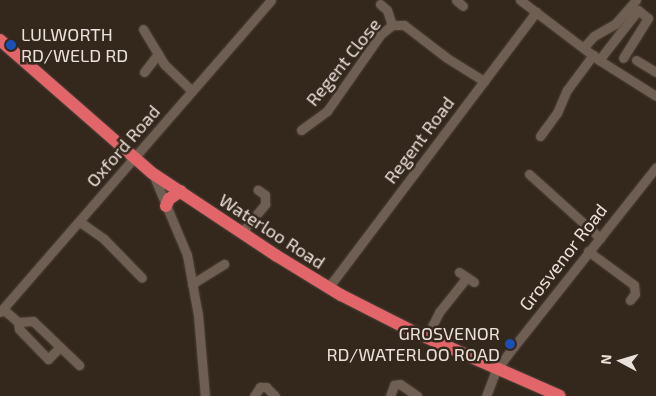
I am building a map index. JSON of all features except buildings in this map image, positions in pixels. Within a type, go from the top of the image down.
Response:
[{"type":"highway","name":"Waterloo Road","points":[[0,40],[152,173],[182,191],[241,233],[328,288],[426,338],[496,370],[560,396]]},
{"type":"highway","points":[[166,206],[169,199],[182,191]]},
{"type":"street","name":"Oxford Road","points":[[2,311],[271,0]]},
{"type":"street","points":[[520,0],[596,57],[655,93]]},
{"type":"street","points":[[584,47],[594,36],[615,24],[636,0]]},
{"type":"street","points":[[380,4],[387,10],[392,25]]},
{"type":"street","points":[[540,136],[557,113],[567,90],[638,10],[652,15],[623,58]]},
{"type":"street","name":"Regent Road","points":[[328,288],[536,12]]},
{"type":"street","name":"Regent Close","points":[[302,130],[327,111],[381,34],[392,25],[404,25],[447,58],[484,81]]},
{"type":"street","points":[[143,29],[158,54],[192,91]]},
{"type":"street","points":[[144,72],[158,54]]},
{"type":"street","points":[[636,60],[656,72]]},
{"type":"street","name":"Grosvenor Road","points":[[486,396],[496,370],[656,167]]},
{"type":"street","points":[[152,173],[187,255],[205,396]]},
{"type":"street","points":[[529,174],[600,238]]},
{"type":"street","points":[[241,233],[265,204],[265,195],[258,190]]},
{"type":"street","points":[[80,222],[104,239],[142,278]]},
{"type":"street","points":[[588,251],[634,285]]},
{"type":"street","points":[[192,284],[224,264]]},
{"type":"street","points":[[426,338],[440,311],[467,277]]},
{"type":"street","points":[[630,300],[635,294],[634,285],[640,277]]},
{"type":"street","points":[[2,311],[18,322],[33,321],[79,366]]},
{"type":"street","points":[[18,322],[20,329],[48,359],[60,347]]},
{"type":"street","points":[[390,396],[394,385],[400,384],[416,396]]},
{"type":"street","points":[[254,396],[260,387],[266,387],[275,396]]},
{"type":"place","name":"LULWORTH RD/WELD RD","points":[[11,45]]},
{"type":"place","name":"GROSVENOR RD/WATERLOO ROAD","points":[[510,344]]}]
